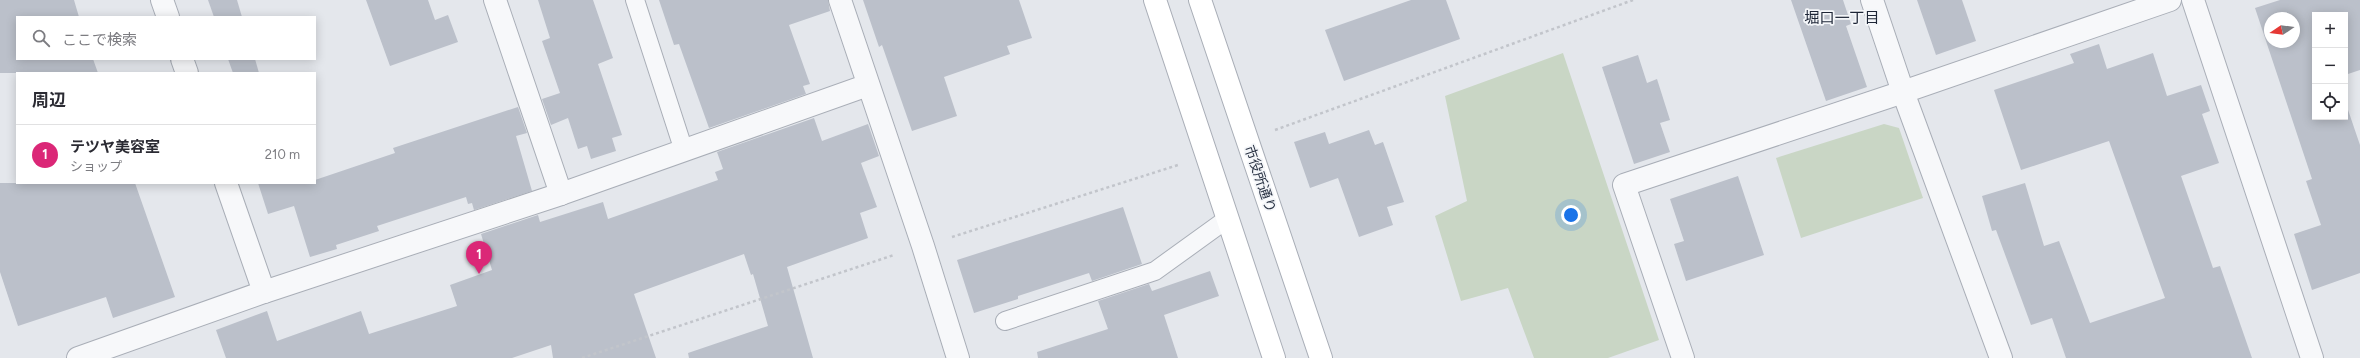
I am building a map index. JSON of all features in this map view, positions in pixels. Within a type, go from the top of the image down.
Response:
[{"type":"street","points":[[162,0],[168,16]]},
{"type":"street","points":[[495,0],[561,194]]},
{"type":"street","points":[[840,0],[923,246],[958,358]]},
{"type":"street","points":[[1155,0],[1274,358]]},
{"type":"street","name":"市役所通り","points":[[1200,0],[1246,140],[1321,358]]},
{"type":"street","points":[[1872,0],[1903,92],[2001,358]]},
{"type":"street","points":[[1683,358],[1624,185],[1903,92],[2170,0]]},
{"type":"street","points":[[2194,0],[2312,358]]},
{"type":"street","points":[[182,60],[187,72]]},
{"type":"street","points":[[78,358],[264,292],[561,194],[868,86]]},
{"type":"street","points":[[226,184],[264,292]]},
{"type":"lane","points":[[635,0],[684,151]]},
{"type":"lane","points":[[1005,320],[1155,271],[1227,219]]},
{"type":"path","points":[[1246,140],[1633,0]]},
{"type":"path","points":[[582,358],[923,246],[1206,156]]},
{"type":"green space","points":[[1563,53],[1659,340],[1608,358],[1534,358],[1508,288],[1461,301],[1435,216],[1467,201],[1445,96]]},
{"type":"green space","points":[[1884,124],[1899,128],[1923,198],[1801,238],[1776,158]]},
{"type":"building","points":[[0,0],[74,0],[79,16],[16,16],[16,60],[93,60],[98,72],[0,73]]},
{"type":"building","points":[[208,0],[237,0],[242,16],[214,16]]},
{"type":"building","points":[[366,0],[428,0],[435,20],[448,15],[458,42],[390,66]]},
{"type":"building","points":[[538,0],[593,0],[613,58],[598,64],[622,135],[612,138],[616,151],[591,159],[587,146],[578,149],[568,118],[551,125],[542,99],[560,93],[542,41],[550,38]]},
{"type":"building","points":[[659,0],[828,0],[830,11],[789,25],[810,84],[803,86],[806,94],[709,128],[679,44],[674,45]]},
{"type":"building","points":[[863,0],[1019,0],[1032,38],[1007,46],[1010,54],[944,77],[957,116],[912,131],[882,45],[879,47]]},
{"type":"building","points":[[1411,0],[1446,0],[1460,39],[1344,81],[1325,30]]},
{"type":"building","points":[[1791,0],[1843,0],[1851,24],[1846,26],[1867,87],[1826,101]]},
{"type":"building","points":[[1917,0],[1962,0],[1976,41],[1936,55]]},
{"type":"building","points":[[2280,0],[2360,0],[2360,70],[2348,74],[2348,12],[2312,12],[2312,120],[2348,120],[2348,110],[2360,145],[2360,273],[2312,290],[2294,234],[2321,225],[2306,181],[2312,179],[2268,48],[2300,48],[2300,12],[2264,12],[2264,35],[2255,8]]},
{"type":"building","points":[[2099,44],[2107,69],[2153,53],[2167,96],[2201,85],[2210,111],[2202,114],[2219,163],[2181,176],[2213,268],[2220,266],[2252,358],[2066,358],[2052,318],[2031,325],[1996,230],[1992,231],[1982,196],[2025,183],[2044,246],[2059,241],[2090,323],[2165,298],[2109,141],[2021,170],[1994,90],[2074,63],[2070,54]]},
{"type":"building","points":[[1638,55],[1647,83],[1657,79],[1670,120],[1660,123],[1670,152],[1634,164],[1602,67]]},
{"type":"building","points":[[228,60],[255,60],[259,72],[233,72]]},
{"type":"building","points":[[518,107],[527,133],[516,136],[532,191],[474,210],[472,203],[468,204],[466,197],[377,226],[379,231],[336,245],[337,249],[310,257],[294,206],[268,214],[258,184],[316,184],[316,180],[395,153],[393,148]]},
{"type":"building","points":[[814,118],[822,141],[868,124],[879,156],[861,163],[877,207],[860,213],[868,238],[787,267],[813,358],[689,358],[688,353],[768,326],[753,274],[751,275],[744,254],[634,294],[656,358],[553,358],[551,345],[512,358],[226,358],[216,330],[267,311],[277,341],[361,311],[369,334],[457,306],[450,285],[492,270],[481,234],[538,215],[540,222],[603,202],[608,219],[718,180],[715,172],[723,169],[717,152]]},
{"type":"building","points":[[1369,130],[1375,145],[1383,142],[1404,202],[1387,207],[1393,225],[1359,237],[1338,178],[1310,188],[1294,142],[1325,132],[1329,144]]},
{"type":"building","points":[[1738,176],[1764,255],[1686,281],[1674,244],[1684,241],[1670,199]]},
{"type":"building","points":[[0,183],[135,184],[175,297],[113,318],[106,297],[18,326],[0,272]]},
{"type":"building","points":[[1123,207],[1142,264],[1092,281],[1089,273],[1018,296],[1018,299],[974,313],[957,260]]},
{"type":"building","points":[[1210,271],[1219,296],[1164,315],[1178,358],[1038,358],[1037,352],[1108,329],[1098,301],[1149,284],[1152,291]]},
{"type":"place","name":"テツヤ美容室","points":[[479,274]]},
{"type":"district","name":"堀口一丁目","points":[[1842,18]]}]
